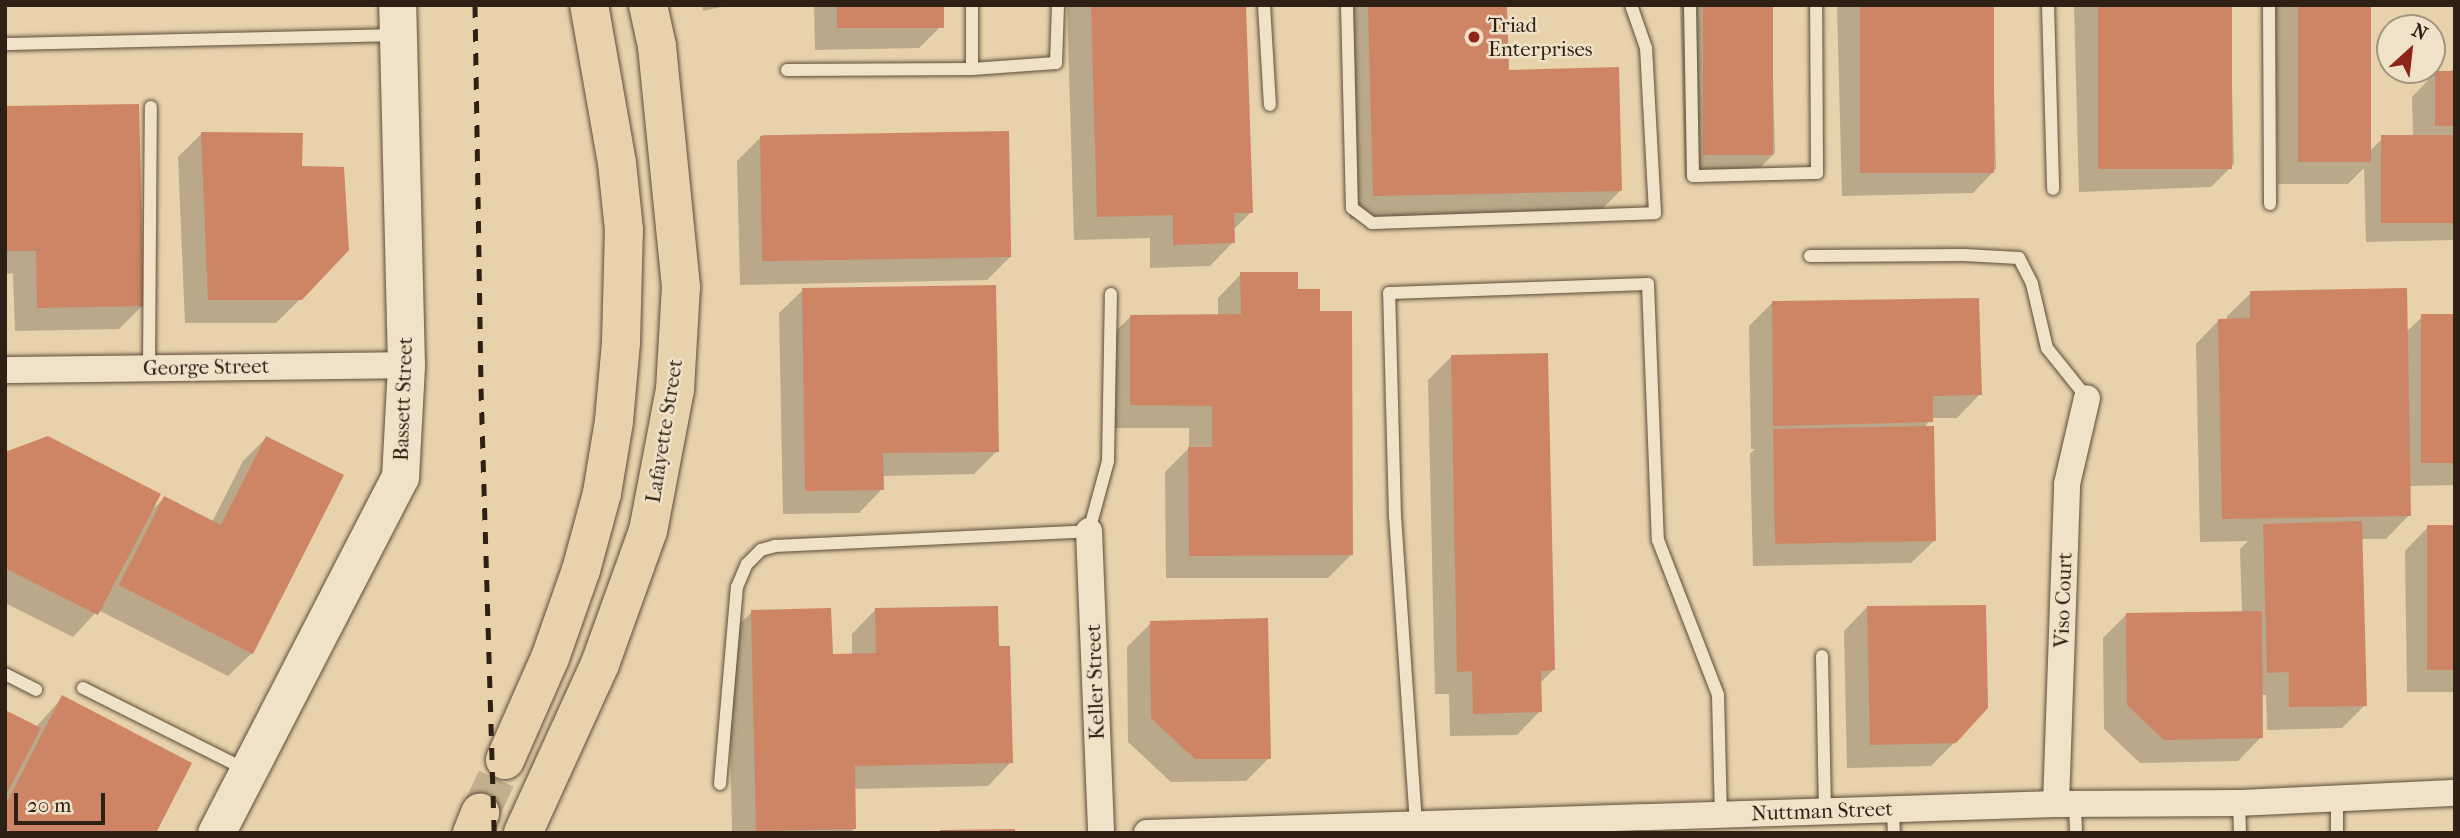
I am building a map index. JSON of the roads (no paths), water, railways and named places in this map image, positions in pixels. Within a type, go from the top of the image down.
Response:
[{"type":"main road","points":[[505,760],[550,658],[581,570],[602,493],[614,421],[621,342],[624,230],[617,163],[589,5]]},
{"type":"main road","name":"Lafayette Street","points":[[523,833],[600,664],[648,531],[675,390],[681,287],[657,46],[648,5]]},
{"type":"street","name":"Bassett Street","points":[[216,833],[400,477],[406,365],[398,20]]},
{"type":"street","name":"George Street","points":[[5,370],[406,365]]},
{"type":"street","name":"Viso Court","points":[[2066,804],[2067,484],[2087,398]]},
{"type":"street","name":"Keller Street","points":[[1089,531],[1101,833]]},
{"type":"street","name":"Nuttman Street","points":[[1147,833],[1416,824],[1454,828],[1825,811],[1893,821],[2066,804],[2239,803],[2455,793]]},
{"type":"lane","points":[[972,5],[972,69]]},
{"type":"lane","points":[[787,70],[972,69],[1056,63],[1058,5]]},
{"type":"lane","points":[[1264,5],[1270,105]]},
{"type":"lane","points":[[1347,5],[1352,208],[1371,223],[1655,213],[1646,48],[1631,5]]},
{"type":"lane","points":[[1690,5],[1693,176],[1817,173],[1816,5]]},
{"type":"lane","points":[[2048,5],[2053,189]]},
{"type":"lane","points":[[2269,5],[2270,204]]},
{"type":"lane","points":[[5,44],[398,20]]},
{"type":"lane","points":[[149,368],[151,107]]},
{"type":"lane","points":[[1810,256],[1964,255],[2019,258],[2032,284],[2047,348],[2087,398]]},
{"type":"lane","points":[[1416,824],[1395,517],[1389,293],[1647,284],[1658,540],[1718,695],[1721,815]]},
{"type":"lane","points":[[720,784],[737,587],[747,564],[761,550],[775,546],[1089,531],[1108,461],[1111,294]]},
{"type":"lane","points":[[1822,656],[1825,811]]},
{"type":"lane","points":[[5,674],[36,690]]},
{"type":"lane","points":[[83,688],[248,771]]},
{"type":"lane","points":[[2337,798],[2337,833]]},
{"type":"lane","points":[[2239,803],[2240,833]]},
{"type":"lane","points":[[2066,804],[2076,833]]},
{"type":"tunnel","points":[[480,813],[505,760]]},
{"type":"railway","points":[[475,5],[481,388],[494,833]]},
{"type":"place","name":"Triad Enterprises","points":[[1474,37]]}]
